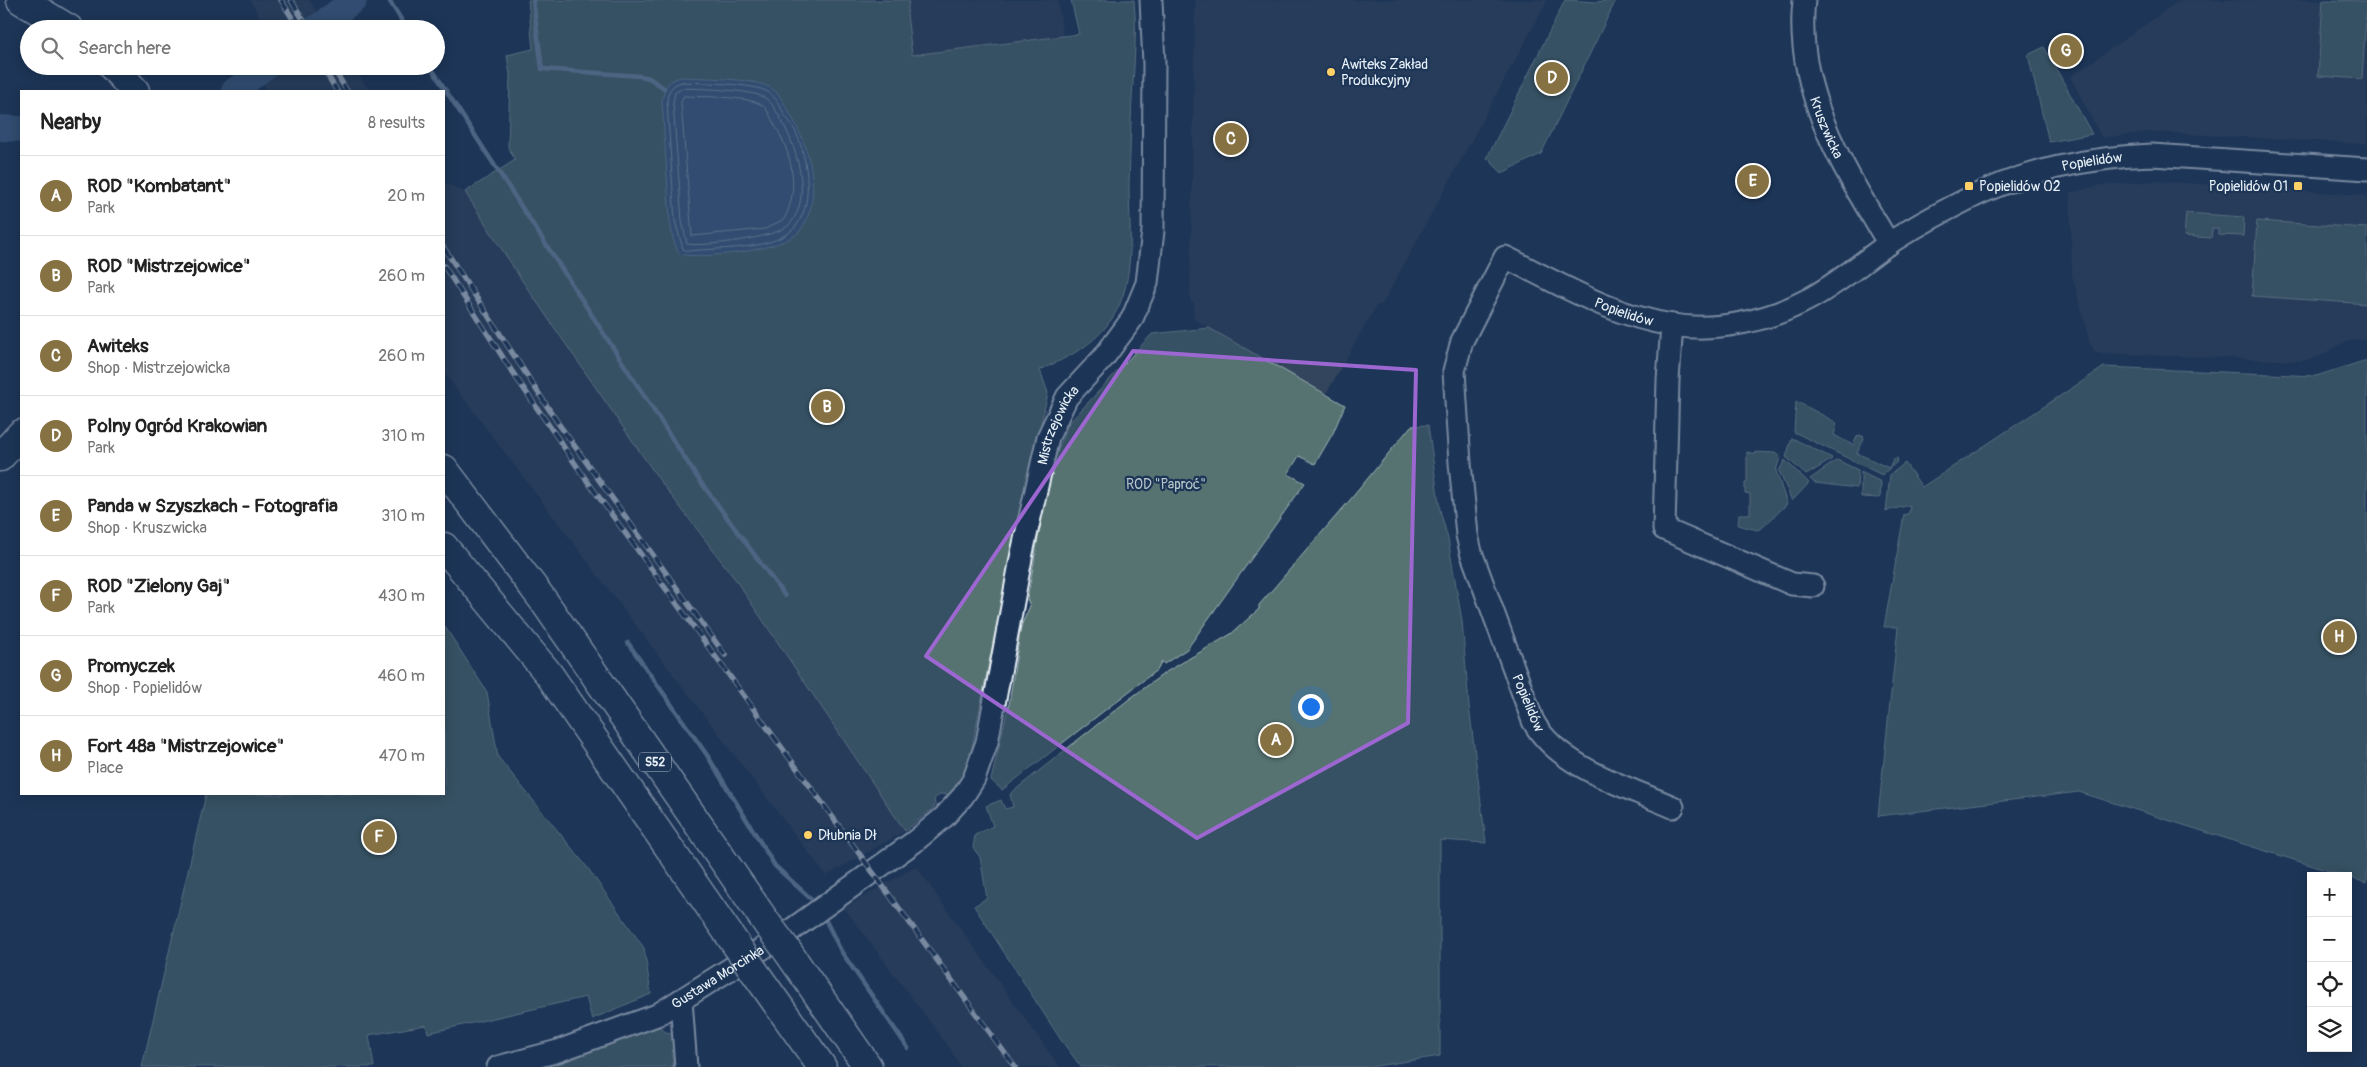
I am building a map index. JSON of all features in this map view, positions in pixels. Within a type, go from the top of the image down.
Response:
[{"type":"highway","points":[[21,0],[55,20]]},
{"type":"highway","points":[[120,75],[134,90]]},
{"type":"highway","points":[[0,457],[20,435]]},
{"type":"highway","name":"S52","points":[[445,470],[543,600],[868,1067]]},
{"type":"highway","name":"S52","points":[[445,548],[548,673],[822,1067]]},
{"type":"street","name":"Mistrzejowicka","points":[[914,842],[963,796],[981,764],[1030,515],[1051,429],[1067,397],[1104,357],[1132,319],[1147,283],[1153,231],[1154,64],[1151,0]]},
{"type":"street","name":"Kruszwicka","points":[[1804,0],[1804,52],[1816,105],[1838,157],[1889,244]]},
{"type":"street","name":"Popielidów","points":[[1673,807],[1589,770],[1566,757],[1543,739],[1532,721],[1471,552],[1467,535],[1453,388],[1455,363],[1462,341],[1505,257],[1598,302],[1634,316],[1672,325],[1717,326],[1750,321],[1806,301],[1834,284],[1889,244],[1967,199],[2005,184],[2065,166],[2128,156],[2152,155],[2367,169]]},
{"type":"street","points":[[1672,325],[1668,380],[1664,529],[1792,584],[1813,586]]},
{"type":"street","name":"Gustawa Morcinka","points":[[498,1067],[558,1051],[657,1015],[787,933],[914,842]]},
{"type":"street","points":[[681,1000],[686,1067]]},
{"type":"highlighted area","points":[[1133,351],[1416,370],[1408,723],[1197,838],[926,656]]},
{"type":"shaded area","points":[[250,0],[309,0],[322,20],[258,20],[258,13]]},
{"type":"shaded area","points":[[909,0],[1058,0],[1063,36],[911,55],[907,14]]},
{"type":"shaded area","points":[[1195,0],[1548,0],[1382,305],[1377,305],[1326,394],[1193,319],[1194,303],[1190,302],[1190,297]]},
{"type":"shaded area","points":[[2180,0],[2367,0],[2367,144],[2150,132],[2102,138],[2070,77]]},
{"type":"shaded area","points":[[264,75],[359,75],[369,90],[265,90]]},
{"type":"shaded area","points":[[2156,181],[2367,195],[2367,339],[2345,342],[2317,358],[2300,361],[2096,353],[2090,344],[2072,275],[2070,193],[2100,185]]},
{"type":"shaded area","points":[[445,182],[465,192],[521,279],[658,478],[735,579],[905,831],[826,876],[445,374]]},
{"type":"shaded area","points":[[916,866],[1060,1067],[961,1067],[948,1046],[844,908]]},
{"type":"green space","points":[[528,0],[909,0],[907,14],[912,55],[1079,34],[1071,0],[1134,0],[1135,45],[1129,183],[1130,252],[1126,286],[1121,302],[1113,317],[1098,336],[1071,355],[1040,370],[1048,393],[1013,544],[968,767],[950,795],[941,794],[934,799],[935,805],[933,809],[905,831],[735,579],[658,478],[521,279],[465,192],[515,160],[508,147],[510,75],[507,55],[533,49]]},
{"type":"green space","points":[[1565,0],[1596,2],[1616,0],[1541,154],[1502,173],[1487,158]]},
{"type":"green space","points":[[2323,0],[2367,1],[2362,79],[2318,76]]},
{"type":"green space","points":[[2044,47],[2092,134],[2049,142],[2028,55]]},
{"type":"green space","points":[[2186,213],[2244,217],[2243,236],[2218,235],[2218,229],[2212,229],[2211,238],[2184,236]]},
{"type":"green space","points":[[2257,221],[2367,228],[2367,304],[2252,296]]},
{"type":"green space","name":"ROD \"Paproć\"","points":[[1209,328],[1345,405],[1333,433],[1315,464],[1299,456],[1288,474],[1305,483],[1187,649],[1164,664],[1162,661],[1158,669],[1002,790],[991,780],[1009,704],[1021,626],[1030,606],[1027,599],[1043,509],[1054,464],[1069,423],[1152,334]]},
{"type":"green space","points":[[2367,360],[2367,883],[2352,878],[2352,872],[2332,872],[2079,792],[1878,816],[1898,627],[1884,627],[1904,515],[1909,513],[1910,505],[1886,511],[1890,475],[1905,463],[1922,487],[2104,367],[2316,376]]},
{"type":"green space","points":[[1796,401],[1837,423],[1834,435],[1853,445],[1858,435],[1863,436],[1864,439],[1857,453],[1889,468],[1893,459],[1897,458],[1898,461],[1882,475],[1794,432]]},
{"type":"green space","points":[[1428,425],[1440,510],[1448,539],[1462,621],[1469,706],[1486,843],[1440,840],[1440,1056],[1370,1067],[1081,1067],[1061,1040],[974,906],[987,898],[980,857],[973,848],[975,835],[993,826],[986,806],[1001,800],[1005,809],[1013,807],[1010,794],[1128,700],[1166,672],[1231,634],[1259,609],[1259,605],[1411,426]]},
{"type":"green space","points":[[1792,438],[1832,458],[1831,460],[1806,475],[1786,457]]},
{"type":"green space","points":[[1747,452],[1756,454],[1756,452],[1775,453],[1780,457],[1776,471],[1787,504],[1762,528],[1757,530],[1738,525],[1739,514],[1750,514],[1750,494],[1745,493]]},
{"type":"green space","points":[[1785,460],[1809,483],[1792,501],[1779,471]]},
{"type":"green space","points":[[1837,460],[1858,470],[1857,488],[1815,483],[1810,479]]},
{"type":"green space","points":[[1861,472],[1881,482],[1880,498],[1861,497]]},
{"type":"green space","points":[[445,627],[487,692],[498,757],[587,867],[644,948],[651,994],[592,1019],[586,997],[428,1033],[426,1025],[369,1035],[374,1067],[142,1067],[206,795],[445,795]]},
{"type":"green space","points":[[660,1024],[665,1032],[673,1033],[679,1053],[673,1052],[673,1067],[532,1067]]},
{"type":"water","points":[[681,77],[753,82],[771,88],[782,99],[803,140],[808,155],[813,187],[808,217],[800,231],[791,238],[742,252],[706,256],[679,254],[673,239],[670,222],[662,102],[669,83]]},
{"type":"waterway","points":[[327,20],[354,0]]},
{"type":"waterway","points":[[389,0],[401,20]]},
{"type":"waterway","points":[[533,0],[542,69],[640,76],[649,78],[664,88]]},
{"type":"waterway","points":[[235,90],[254,75]]},
{"type":"waterway","points":[[436,75],[697,477],[785,596]]},
{"type":"waterway","points":[[0,128],[20,129]]},
{"type":"waterway","points":[[628,643],[707,755],[775,866],[810,898]]},
{"type":"waterway","points":[[825,919],[841,951],[908,1048]]},
{"type":"railway","points":[[281,0],[293,20]]},
{"type":"railway","points":[[291,0],[303,20]]},
{"type":"railway","points":[[327,75],[336,90]]},
{"type":"railway","points":[[337,75],[346,90]]},
{"type":"railway","points":[[445,250],[558,423],[725,655]]},
{"type":"railway","points":[[445,268],[511,370],[585,478],[1015,1067]]},
{"type":"place","name":"Promyczek","points":[[2066,51]]},
{"type":"place","name":"Awiteks Zakład Produkcyjny","points":[[1331,72]]},
{"type":"place","name":"Polny Ogród Krakowian","points":[[1552,78]]},
{"type":"place","name":"Awiteks","points":[[1231,139]]},
{"type":"place","name":"Panda w Szyszkach - Fotografia","points":[[1753,181]]},
{"type":"place","name":"Popielidów 02","points":[[1969,186]]},
{"type":"place","name":"Popielidów 01","points":[[2298,186]]},
{"type":"place","name":"ROD \"Mistrzejowice\"","points":[[827,407]]},
{"type":"place","name":"Fort 48a \"Mistrzejowice\"","points":[[2339,637]]},
{"type":"place","name":"ROD \"Kombatant\"","points":[[1276,740]]},
{"type":"place","name":"Dłubnia Dł","points":[[808,835]]},
{"type":"place","name":"ROD \"Zielony Gaj\"","points":[[379,837]]}]
